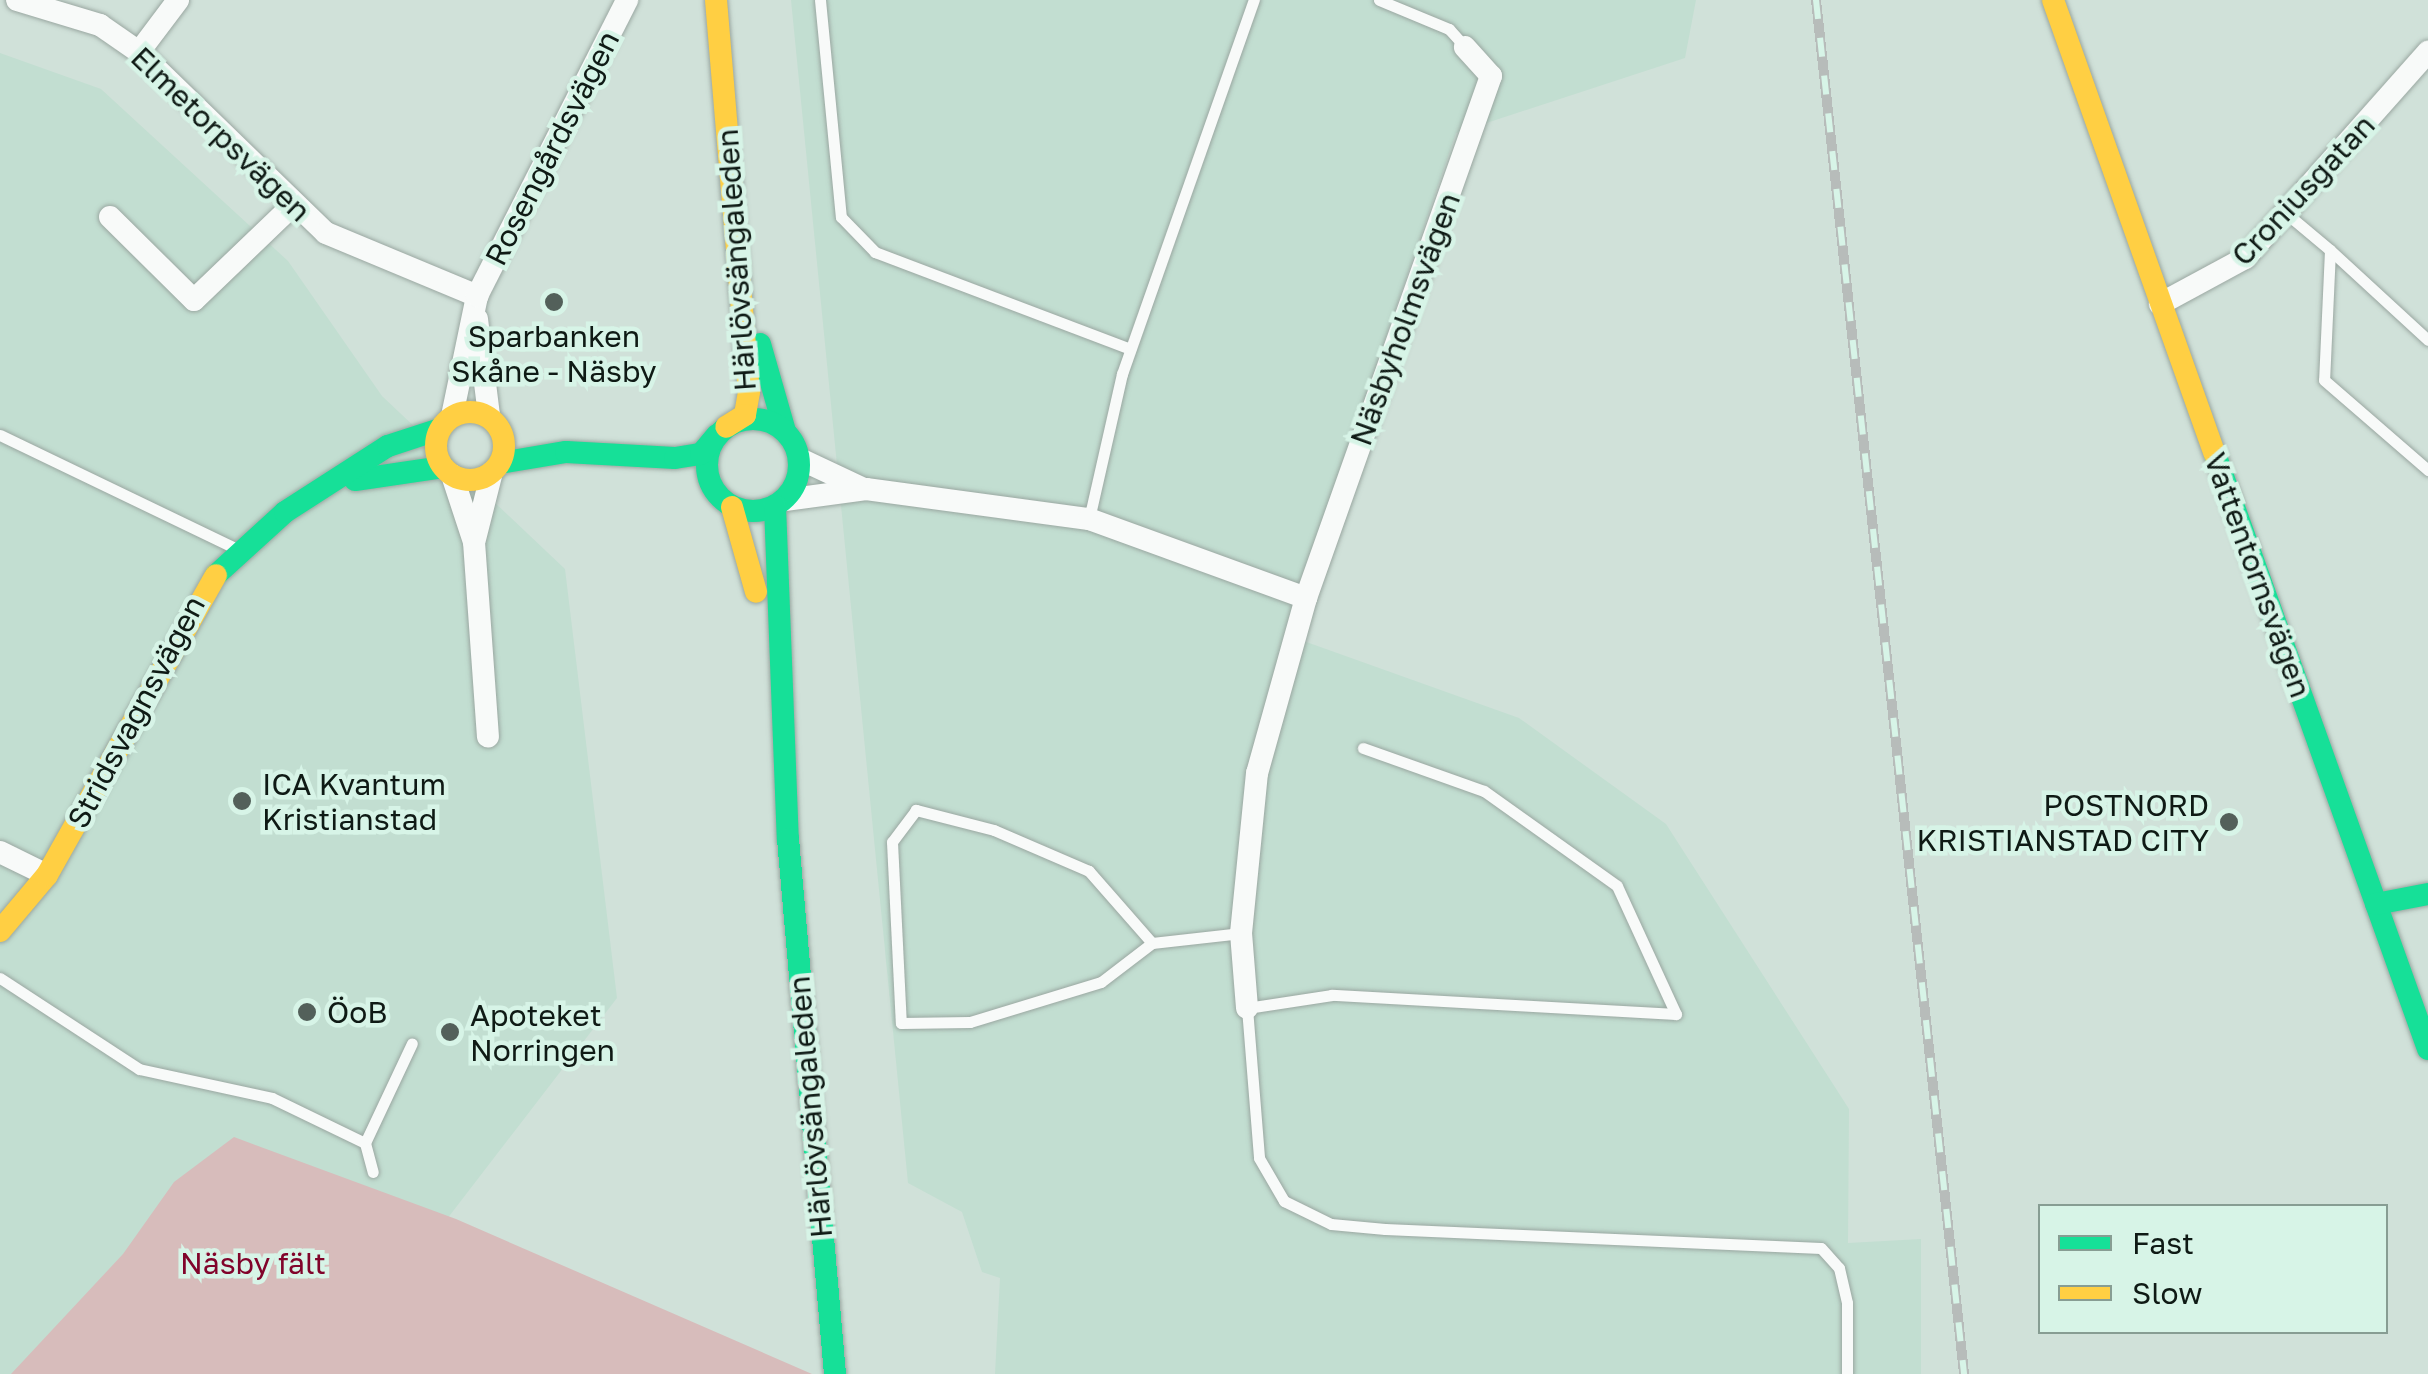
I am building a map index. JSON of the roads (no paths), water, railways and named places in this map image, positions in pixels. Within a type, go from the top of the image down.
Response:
[{"type":"main road","name":"Härlövsängaleden","points":[[716,0],[749,392],[745,415],[722,431]]},
{"type":"main road","name":"Vattentornsvägen","points":[[2053,0],[2428,1049]]},
{"type":"main road","name":"Vattentornsvägen","points":[[2074,0],[2090,100]]},
{"type":"main road","name":"Härlövsängaleden","points":[[723,83],[762,357],[785,431]]},
{"type":"main road","points":[[566,452],[496,468],[494,421],[566,452],[640,462],[709,480],[732,507],[780,503],[800,459],[785,431],[756,418],[722,431],[701,454],[640,462]]},
{"type":"main road","name":"Stridsvagnsvägen","points":[[0,931],[47,875],[192,604],[237,549],[388,446],[446,423],[494,421]]},
{"type":"main road","points":[[446,423],[448,471]]},
{"type":"main road","points":[[709,480],[722,431]]},
{"type":"main road","name":"Stridsvagnsvägen","points":[[331,486],[496,468]]},
{"type":"main road","name":"Härlövsängaleden","points":[[780,503],[788,840]]},
{"type":"main road","name":"Härlövsängaleden","points":[[732,507],[750,548],[788,840],[836,1374]]},
{"type":"main road","points":[[2376,904],[2428,894]]},
{"type":"street","name":"Elmetorpsvägen","points":[[17,0],[100,25],[139,52],[293,205],[364,256],[477,296]]},
{"type":"street","points":[[139,52],[178,0]]},
{"type":"street","name":"Rosengårdsvägen","points":[[446,423],[477,296],[627,0]]},
{"type":"street","name":"Näsbyholmsvägen","points":[[1247,1008],[1241,933],[1257,772],[1306,598],[1491,76],[1465,47]]},
{"type":"street","name":"Croniusgatan","points":[[2160,304],[2235,266],[2287,214],[2428,52]]},
{"type":"street","points":[[110,216],[194,300],[293,205]]},
{"type":"street","name":"Rosengårdsvägen","points":[[477,296],[494,421]]},
{"type":"street","points":[[800,459],[866,489],[1089,519],[1306,598]]},
{"type":"street","points":[[474,542],[496,468]]},
{"type":"street","points":[[448,471],[474,542],[488,736]]},
{"type":"street","points":[[780,503],[866,489]]},
{"type":"street","points":[[0,852],[47,875]]},
{"type":"lane","points":[[820,0],[841,217],[875,252],[1130,349]]},
{"type":"lane","points":[[1089,519],[1130,349],[1254,0]]},
{"type":"lane","points":[[1379,0],[1407,5],[1449,28],[1465,47]]},
{"type":"lane","points":[[2287,214],[2428,340]]},
{"type":"lane","points":[[2330,250],[2324,380],[2428,470]]},
{"type":"lane","points":[[0,435],[237,549]]},
{"type":"lane","points":[[1363,748],[1484,791],[1617,886],[1676,1014],[1332,995],[1247,1008],[1258,1158],[1284,1202],[1331,1224],[1367,1228],[1821,1248],[1840,1268],[1848,1303],[1847,1374]]},
{"type":"lane","points":[[1152,943],[1089,872],[994,830],[916,810],[892,842],[901,1023],[970,1022],[1100,982],[1152,943],[1241,933]]},
{"type":"lane","points":[[0,978],[139,1069],[272,1098],[365,1143]]},
{"type":"lane","points":[[373,1172],[365,1143],[412,1043]]},
{"type":"railway","points":[[1816,0],[1964,1374]]},
{"type":"place","name":"Sparbanken Skåne - Näsby","points":[[554,302]]},
{"type":"place","name":"ICA Kvantum Kristianstad","points":[[242,801]]},
{"type":"place","name":"POSTNORD KRISTIANSTAD CITY","points":[[2229,822]]},
{"type":"place","name":"ÖoB","points":[[307,1012]]},
{"type":"place","name":"Apoteket Norringen","points":[[450,1032]]},
{"type":"park label","name":"Näsby fält","points":[[253,1263]]}]
